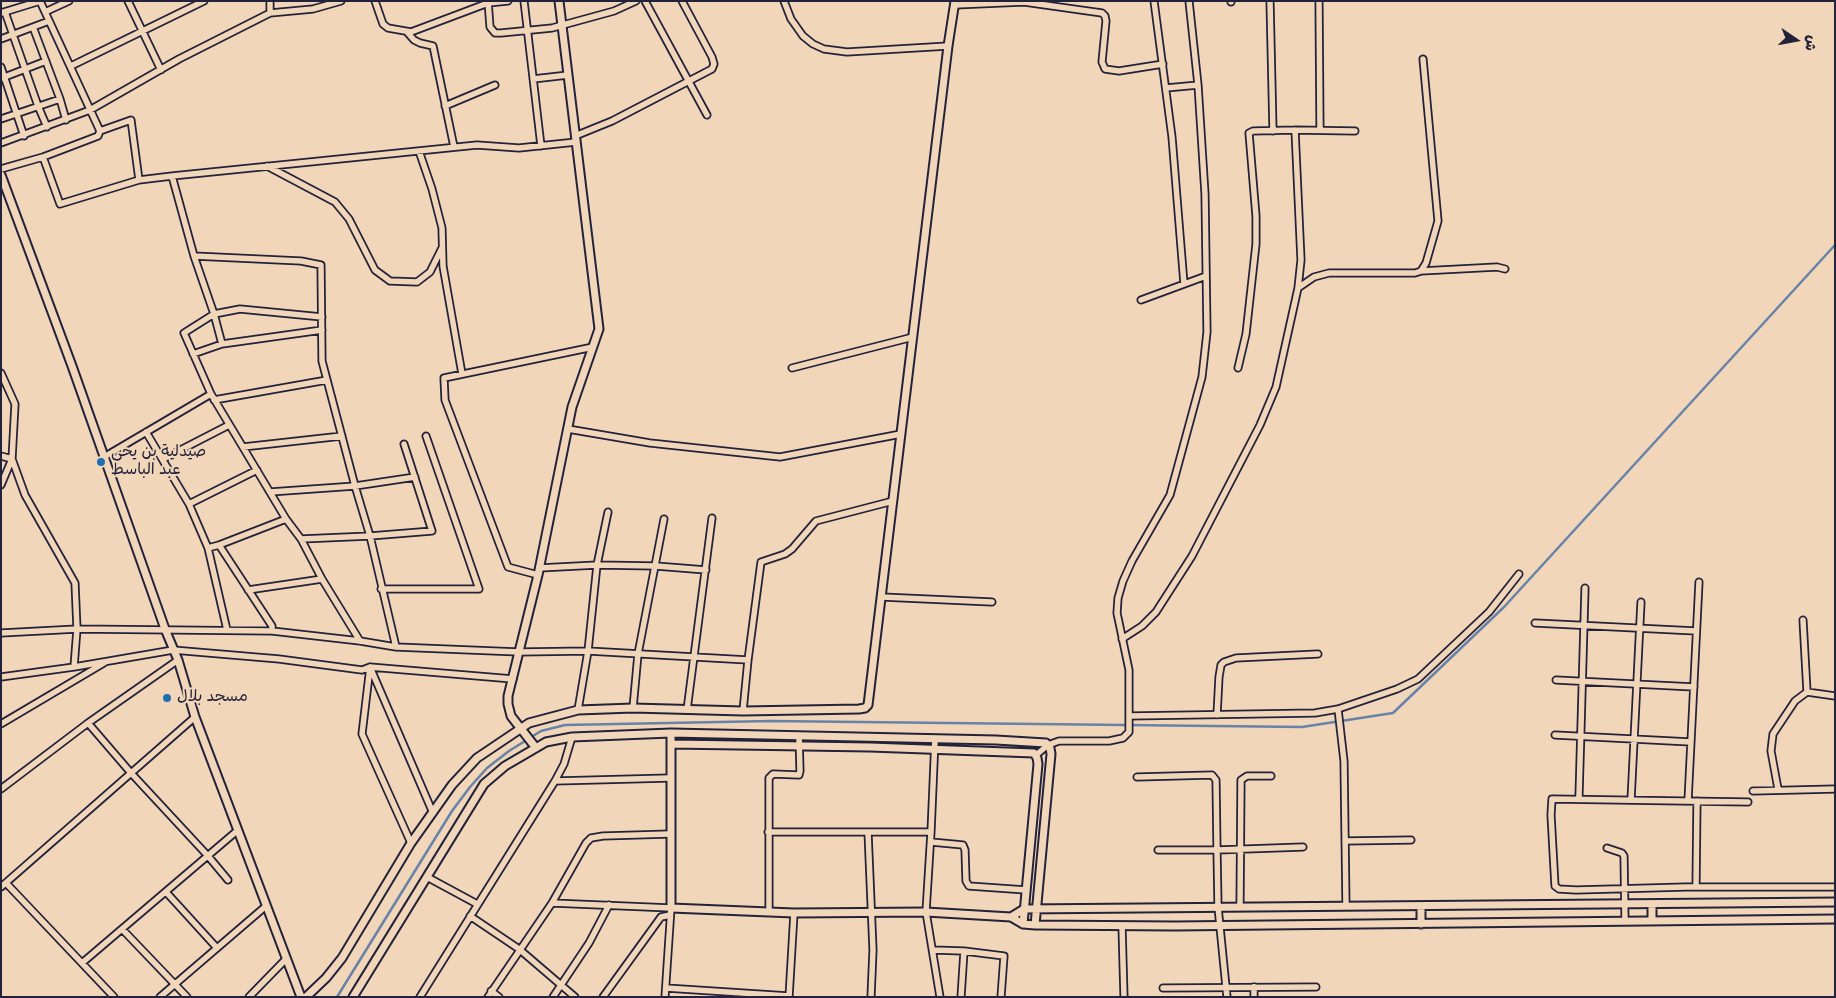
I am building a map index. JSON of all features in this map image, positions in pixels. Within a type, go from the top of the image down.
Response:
[{"type":"street","points":[[47,127],[3,12],[40,1],[100,131]]},
{"type":"street","points":[[45,12],[69,1]]},
{"type":"street","points":[[128,1],[160,70]]},
{"type":"street","points":[[270,1],[270,13]]},
{"type":"street","points":[[1,143],[90,110],[160,70],[270,13],[312,9],[341,1]]},
{"type":"street","points":[[375,1],[383,24],[388,28],[408,32],[417,31],[488,2],[508,1]]},
{"type":"street","points":[[524,1],[541,146]]},
{"type":"street","points":[[536,748],[511,716],[508,704],[539,572],[572,407],[599,329],[559,1]]},
{"type":"street","points":[[488,2],[490,27],[495,33],[552,28],[636,1]]},
{"type":"street","points":[[645,1],[707,115]]},
{"type":"street","points":[[42,158],[60,204],[139,180],[419,150],[477,145],[519,148],[576,139],[706,74],[712,69],[714,64],[712,57],[682,1]]},
{"type":"street","points":[[784,1],[791,19],[803,36],[813,44],[824,49],[847,52],[948,46]]},
{"type":"street","points":[[306,997],[326,978],[342,958],[412,843],[452,785],[476,758],[529,723],[578,710],[633,708],[743,711],[865,708],[870,694],[948,46],[955,3],[1024,1],[1102,13],[1105,16],[1102,62],[1105,69],[1119,71],[1163,64]]},
{"type":"street","points":[[1154,1],[1172,137],[1184,284]]},
{"type":"street","points":[[1036,755],[1048,745],[1058,741],[1109,741],[1125,736],[1129,722],[1129,670],[1117,613],[1118,598],[1132,561],[1170,495],[1200,388],[1207,332],[1204,194],[1198,85],[1189,1]]},
{"type":"street","points":[[1270,1],[1273,130]]},
{"type":"street","points":[[1319,1],[1320,130]]},
{"type":"street","points":[[71,66],[200,2]]},
{"type":"street","points":[[1,39],[49,21]]},
{"type":"street","points":[[33,27],[66,120]]},
{"type":"street","points":[[408,32],[414,40],[433,46],[454,147]]},
{"type":"street","points":[[1421,271],[1426,263],[1438,221],[1423,59]]},
{"type":"street","points":[[3,77],[46,60]]},
{"type":"street","points":[[1,67],[24,136]]},
{"type":"street","points":[[533,79],[568,75]]},
{"type":"street","points":[[445,106],[495,85]]},
{"type":"street","points":[[1166,88],[1198,85]]},
{"type":"street","points":[[1,119],[60,99]]},
{"type":"street","points":[[1,169],[42,158],[98,136],[100,131],[131,120],[139,180]]},
{"type":"street","points":[[1238,368],[1246,334],[1256,244],[1256,216],[1249,133],[1273,130],[1356,130]]},
{"type":"street","points":[[1122,639],[1142,626],[1156,612],[1192,556],[1260,425],[1276,387],[1298,288],[1301,260],[1295,130]]},
{"type":"street","points":[[419,150],[442,228],[443,266],[462,374]]},
{"type":"street","points":[[266,166],[335,202],[349,219],[375,270],[390,281],[417,282],[430,272],[442,248]]},
{"type":"street","points":[[1,175],[165,629],[178,660],[196,717],[301,997]]},
{"type":"street","points":[[172,176],[194,256],[222,344]]},
{"type":"street","points":[[194,256],[300,261],[321,265],[322,361],[370,536],[396,647]]},
{"type":"street","points":[[1298,288],[1314,277],[1329,273],[1414,273],[1421,271],[1505,268]]},
{"type":"street","points":[[1141,300],[1206,276]]},
{"type":"street","points":[[322,317],[240,309],[214,314],[184,333],[210,394],[286,519],[301,539],[322,579],[360,641]]},
{"type":"street","points":[[193,354],[222,344],[322,330]]},
{"type":"street","points":[[792,368],[913,338]]},
{"type":"street","points":[[593,347],[444,378],[445,400],[508,567],[539,572],[597,565],[656,566],[706,570]]},
{"type":"street","points":[[1,373],[15,404],[12,459],[1,485]]},
{"type":"street","points":[[214,400],[328,380]]},
{"type":"street","points":[[104,457],[210,394]]},
{"type":"street","points":[[162,459],[229,425]]},
{"type":"street","points":[[568,429],[650,443],[780,457],[901,434]]},
{"type":"street","points":[[146,432],[189,504],[208,548],[227,630]]},
{"type":"street","points":[[243,447],[342,436]]},
{"type":"street","points":[[381,588],[479,589],[426,436]]},
{"type":"street","points":[[301,539],[432,531],[404,444]]},
{"type":"street","points":[[1,456],[12,459]]},
{"type":"street","points":[[12,459],[25,495],[75,583],[77,629],[74,667]]},
{"type":"street","points":[[189,504],[257,470]]},
{"type":"street","points":[[270,492],[355,486],[415,478]]},
{"type":"street","points":[[743,711],[761,562],[785,554],[792,549],[816,521],[893,501]]},
{"type":"street","points":[[578,710],[588,651],[597,565],[608,512]]},
{"type":"street","points":[[687,710],[712,518]]},
{"type":"street","points":[[208,548],[286,519]]},
{"type":"street","points":[[633,708],[638,654],[664,519]]},
{"type":"street","points":[[219,545],[272,626],[272,631]]},
{"type":"street","points":[[1129,722],[1217,715],[1316,713],[1338,709],[1397,689],[1418,679],[1489,612],[1519,574]]},
{"type":"street","points":[[248,590],[322,579]]},
{"type":"street","points":[[1688,801],[1699,582]]},
{"type":"street","points":[[1579,796],[1585,588]]},
{"type":"street","points":[[882,597],[992,602]]},
{"type":"street","points":[[1631,800],[1641,602]]},
{"type":"street","points":[[1803,620],[1807,692]]},
{"type":"street","points":[[1535,623],[1696,632]]},
{"type":"street","points":[[1,633],[77,629],[272,631],[396,647],[519,652],[588,651],[748,660]]},
{"type":"street","points":[[1,677],[173,650],[279,659],[362,670],[370,667],[513,679]]},
{"type":"street","points":[[1217,715],[1219,677],[1221,665],[1224,662],[1236,658],[1318,654]]},
{"type":"street","points":[[1,724],[108,660]]},
{"type":"street","points":[[1,790],[88,723],[178,660]]},
{"type":"street","points":[[370,667],[433,813]]},
{"type":"street","points":[[370,667],[362,734],[412,843]]},
{"type":"street","points":[[1556,680],[1694,687]]},
{"type":"street","points":[[1778,789],[1771,751],[1773,734],[1795,700],[1807,692],[1835,696]]},
{"type":"street","points":[[1338,709],[1344,761],[1346,906]]},
{"type":"street","points":[[114,997],[4,885],[196,717]]},
{"type":"street","points":[[88,723],[228,880]]},
{"type":"street","points":[[665,997],[671,911],[671,733]]},
{"type":"street","points":[[353,997],[484,784],[505,766],[546,742],[572,737],[671,733],[1038,741],[1048,745],[1051,754],[1035,926]]},
{"type":"street","points":[[1555,735],[1691,742]]},
{"type":"street","points":[[769,912],[769,778],[773,774],[798,775],[800,771],[800,736]]},
{"type":"street","points":[[420,997],[554,781],[566,757],[572,737]]},
{"type":"street","points":[[935,739],[926,912],[940,997]]},
{"type":"street","points":[[671,744],[934,749],[1030,752],[1036,755]]},
{"type":"street","points":[[1023,924],[1038,764],[1036,755]]},
{"type":"street","points":[[1137,777],[1212,775],[1216,780],[1218,907],[1227,997]]},
{"type":"street","points":[[1240,907],[1241,780],[1247,776],[1271,776]]},
{"type":"street","points":[[554,781],[670,778]]},
{"type":"street","points":[[1753,791],[1835,789]]},
{"type":"street","points":[[1748,802],[1552,799],[1551,815],[1555,886],[1563,889],[1835,887]]},
{"type":"street","points":[[1696,887],[1697,801]]},
{"type":"street","points":[[82,963],[238,830]]},
{"type":"street","points":[[768,832],[931,832]]},
{"type":"street","points":[[868,832],[873,950],[871,997]]},
{"type":"street","points":[[499,997],[490,994],[552,903],[586,843],[591,838],[670,834]]},
{"type":"street","points":[[1345,841],[1411,840]]},
{"type":"street","points":[[931,842],[963,845],[966,850],[966,881],[969,886],[1026,890]]},
{"type":"street","points":[[1158,850],[1303,847]]},
{"type":"street","points":[[1607,848],[1622,853],[1624,856],[1624,921]]},
{"type":"street","points":[[427,877],[477,904]]},
{"type":"street","points":[[166,892],[216,948]]},
{"type":"street","points":[[1011,917],[1024,909],[1835,902]]},
{"type":"street","points":[[552,903],[609,905],[671,911],[794,913],[926,912],[1011,917],[1023,924],[1035,926],[1835,919]]},
{"type":"street","points":[[1652,904],[1652,921]]},
{"type":"street","points":[[553,997],[589,943],[609,905]]},
{"type":"street","points":[[160,997],[266,906]]},
{"type":"street","points":[[1421,906],[1421,924]]},
{"type":"street","points":[[603,997],[661,917],[671,911]]},
{"type":"street","points":[[666,988],[789,997],[794,913]]},
{"type":"street","points":[[470,916],[519,949],[574,997]]},
{"type":"street","points":[[1122,926],[1124,997]]},
{"type":"street","points":[[122,929],[187,997]]},
{"type":"street","points":[[933,950],[964,951],[1004,956],[1001,997]]},
{"type":"street","points":[[961,997],[964,951]]},
{"type":"street","points":[[250,997],[286,959]]},
{"type":"street","points":[[1254,987],[1254,997]]},
{"type":"street","points":[[1163,988],[1316,987]]},
{"type":"waterway","points":[[337,997],[452,811],[470,787],[487,768],[509,751],[541,731],[565,725],[771,721],[1302,727],[1393,713],[1504,607],[1835,245]]},
{"type":"place","name":"صيدلية بن يحي عبد الباسط","points":[[101,462]]},
{"type":"place","name":"مسجد بلال","points":[[167,698]]}]
